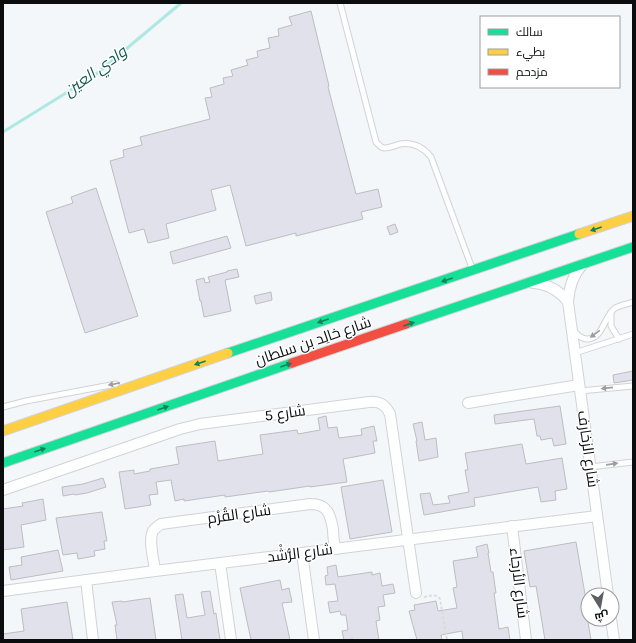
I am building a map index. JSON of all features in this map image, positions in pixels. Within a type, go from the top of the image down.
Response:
[{"type":"main road","name":"شارع خالِد بن سلطان","points":[[3,431],[166,374],[633,216]]},
{"type":"main road","name":"شارع خالِد بن سلطان","points":[[3,463],[633,247]]},
{"type":"street","name":"شارع الزخارف","points":[[583,264],[573,278],[570,286],[568,302],[607,587]]},
{"type":"street","points":[[531,282],[548,285],[563,295],[568,302]]},
{"type":"street","points":[[468,403],[580,388]]},
{"type":"street","name":"شارع 5","points":[[3,490],[180,429],[200,424],[376,402],[387,408],[390,414],[416,593]]},
{"type":"street","name":"شارع القُرْم","points":[[155,571],[151,537],[156,527],[161,524],[310,504],[323,506],[328,511],[331,517],[335,549]]},
{"type":"street","name":"شارع الرُّشْد","points":[[3,591],[597,516]]},
{"type":"street","name":"شارع الأرجاء","points":[[512,526],[526,640]]},
{"type":"street","points":[[302,553],[314,640]]},
{"type":"street","points":[[220,563],[231,640]]},
{"type":"street","points":[[86,580],[94,640]]},
{"type":"street","points":[[612,627],[614,640]]},
{"type":"lane","points":[[340,3],[376,142],[384,148],[406,144],[417,145],[431,157],[473,271]]},
{"type":"lane","points":[[571,325],[578,336],[592,338],[598,334],[615,308],[633,302]]},
{"type":"lane","points":[[611,312],[611,326],[619,339]]},
{"type":"lane","points":[[575,353],[633,334]]},
{"type":"lane","points":[[127,382],[166,374]]},
{"type":"lane","points":[[3,407],[26,401],[119,383]]},
{"type":"lane","points":[[580,388],[633,386]]},
{"type":"lane","points":[[590,467],[633,462]]},
{"type":"path","points":[[416,593],[417,598],[434,595],[440,599],[447,640]]},
{"type":"building","points":[[311,11],[328,87],[356,194],[378,189],[382,207],[361,212],[363,219],[296,236],[296,233],[246,246],[230,185],[211,190],[216,210],[166,224],[169,238],[148,243],[144,229],[129,233],[110,161],[124,157],[123,150],[142,145],[140,137],[210,119],[205,98],[212,97],[210,88],[224,84],[223,78],[233,76],[231,70],[248,65],[246,60],[258,57],[257,51],[270,48],[268,38],[279,36],[278,29],[292,25],[289,17]]},
{"type":"building","points":[[96,188],[138,316],[85,333],[46,212],[73,203],[71,197]]},
{"type":"building","points":[[395,224],[398,232],[390,235],[387,227]]},
{"type":"building","points":[[227,236],[231,248],[173,264],[170,252]]},
{"type":"building","points":[[237,269],[239,277],[225,280],[231,311],[204,317],[196,280],[204,278],[205,283],[210,282],[208,277]]},
{"type":"building","points":[[271,292],[272,300],[256,304],[254,296]]},
{"type":"building","points":[[633,371],[633,380],[614,383],[613,375]]},
{"type":"building","points":[[560,406],[566,444],[554,446],[552,438],[541,440],[540,436],[537,436],[534,419],[495,424],[494,415]]},
{"type":"building","points":[[326,416],[328,428],[337,427],[339,438],[362,435],[361,429],[374,426],[377,441],[373,441],[375,453],[343,459],[347,482],[225,497],[225,495],[175,501],[171,480],[156,482],[158,494],[149,495],[151,505],[125,509],[119,472],[134,470],[134,474],[150,471],[150,469],[179,464],[176,447],[215,441],[218,461],[263,454],[260,435],[297,430],[298,434],[320,430],[318,418]]},
{"type":"building","points":[[422,422],[425,440],[436,438],[438,457],[419,461],[417,441],[413,424]]},
{"type":"building","points":[[522,444],[526,464],[562,458],[567,489],[555,491],[556,500],[541,502],[538,487],[474,498],[475,506],[424,515],[420,494],[430,493],[433,505],[450,503],[448,496],[469,492],[465,470],[468,470],[465,453]]},
{"type":"building","points":[[103,478],[106,487],[87,493],[63,496],[62,487],[83,484]]},
{"type":"building","points":[[383,480],[392,532],[350,539],[341,487]]},
{"type":"building","points":[[43,499],[46,520],[21,525],[24,547],[3,550],[3,509],[23,506],[22,503]]},
{"type":"building","points":[[102,512],[107,541],[104,541],[105,549],[94,551],[95,556],[78,559],[77,553],[63,555],[56,518]]},
{"type":"building","points":[[576,542],[584,587],[580,587],[580,627],[589,627],[591,640],[545,640],[536,586],[530,587],[524,551]]},
{"type":"building","points":[[487,544],[496,593],[494,593],[499,629],[508,627],[510,640],[463,640],[462,631],[441,635],[442,640],[417,640],[409,611],[415,610],[414,605],[436,601],[438,611],[457,608],[453,588],[457,587],[453,561],[478,557],[476,547]]},
{"type":"building","points":[[58,550],[63,571],[11,580],[9,567],[22,565],[21,557]]},
{"type":"building","points":[[336,565],[338,577],[372,572],[372,575],[380,573],[382,586],[393,584],[395,593],[383,595],[385,606],[378,607],[380,620],[376,621],[379,640],[344,640],[342,631],[348,630],[346,615],[341,615],[340,611],[330,613],[328,602],[338,601],[335,584],[326,585],[325,576],[328,575],[327,567]]},
{"type":"building","points":[[280,580],[282,590],[289,588],[292,602],[282,603],[290,640],[251,640],[240,588]]},
{"type":"building","points":[[210,591],[214,614],[216,613],[220,640],[182,640],[175,595],[183,594],[187,618],[205,615],[201,592]]},
{"type":"building","points":[[150,598],[156,640],[117,640],[115,625],[117,625],[112,602]]},
{"type":"building","points":[[67,602],[73,640],[3,640],[3,634],[24,631],[21,609]]},
{"type":"waterway","name":"وادي العين","points":[[3,132],[95,75],[181,3]]},
{"type":"traffic: fast","points":[[228,353],[579,234]]},
{"type":"traffic: fast","points":[[406,324],[633,247]]},
{"type":"traffic: fast","points":[[3,463],[292,363]]},
{"type":"traffic: slow","points":[[579,234],[633,216]]},
{"type":"traffic: slow","points":[[3,431],[228,353]]},
{"type":"traffic: jam","points":[[292,363],[406,324]]}]
